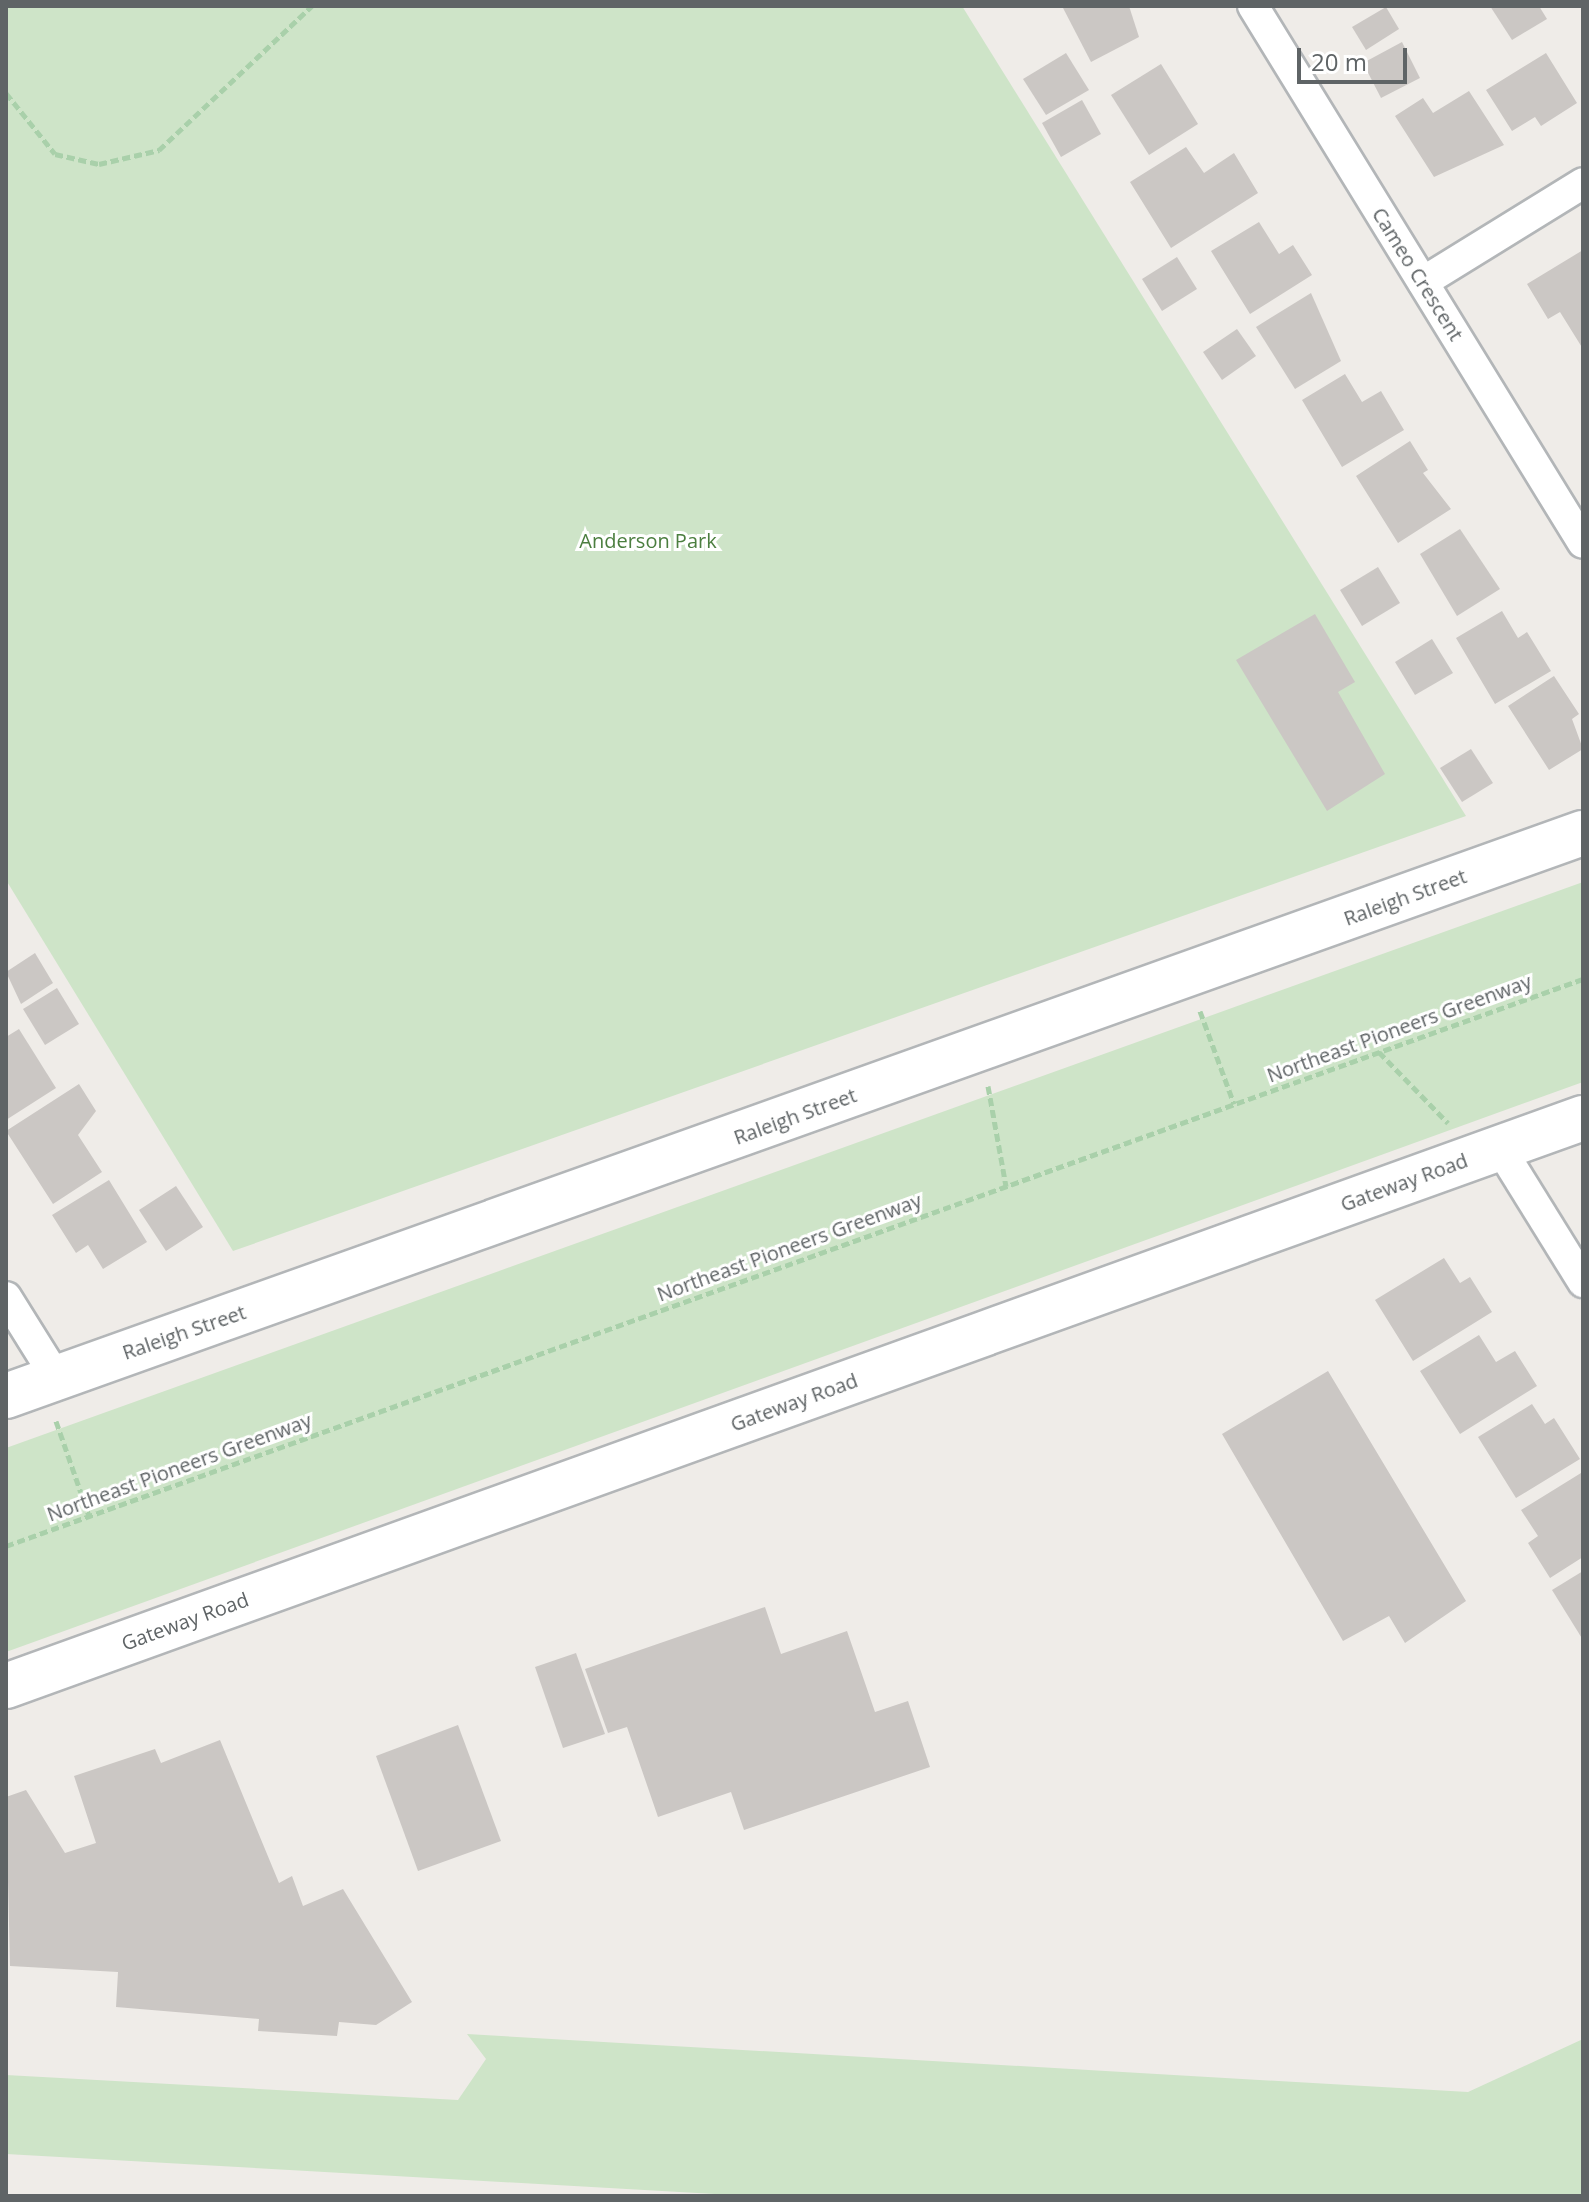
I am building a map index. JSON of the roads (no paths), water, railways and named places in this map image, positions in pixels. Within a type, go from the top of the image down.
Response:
[{"type":"main road","name":"Raleigh Street","points":[[35,1385],[1583,833]]},
{"type":"main road","name":"Gateway Road","points":[[6,1686],[1583,1118]]},
{"type":"street","name":"Cameo Crescent","points":[[1253,6],[1583,543]]},
{"type":"street","points":[[1423,282],[1583,183]]},
{"type":"street","points":[[1490,1152],[1583,1282]]},
{"type":"street","points":[[6,1297],[35,1385]]},
{"type":"park label","name":"Anderson Park","points":[[648,540]]}]
